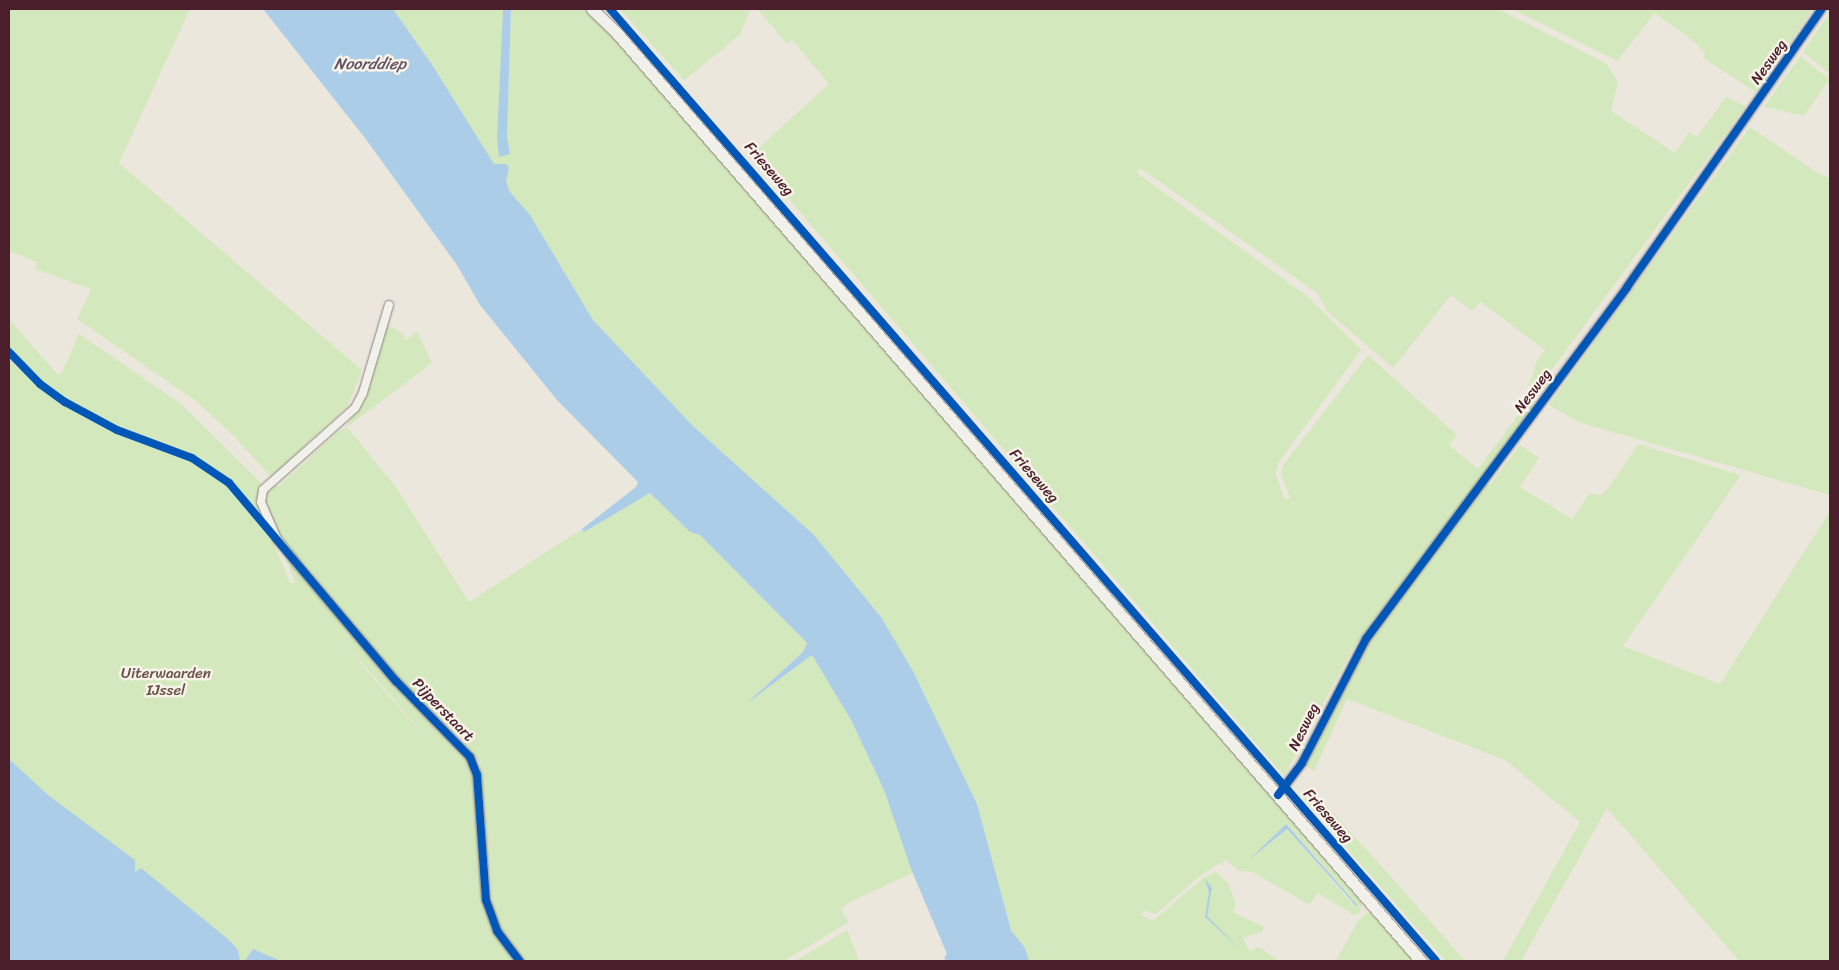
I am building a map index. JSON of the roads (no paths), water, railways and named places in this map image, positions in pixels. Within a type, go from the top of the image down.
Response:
[{"type":"main road","name":"Frieseweg","points":[[592,9],[615,31],[1421,961]]},
{"type":"street","name":"Nesweg","points":[[1278,795],[1302,763],[1366,639],[1616,303],[1822,9]]},
{"type":"street","name":"Pijperstaart","points":[[389,305],[363,393],[355,408],[263,490],[262,502],[280,544],[396,681],[470,757],[477,775],[486,900],[497,931],[520,961]]},
{"type":"water","name":"Noorddiep","points":[[263,9],[393,9],[433,66],[494,164],[506,164],[509,168],[506,182],[510,192],[530,215],[593,320],[692,425],[814,535],[881,617],[913,671],[977,804],[1011,930],[1025,948],[1029,961],[947,961],[944,958],[947,954],[911,869],[884,790],[851,720],[812,655],[746,704],[803,652],[807,643],[700,535],[690,532],[650,493],[584,532],[582,529],[636,487],[638,482],[557,400],[480,305],[457,265],[365,138]]},
{"type":"water","points":[[503,9],[511,9],[507,136],[510,154],[499,157],[497,138]]},
{"type":"water","points":[[9,759],[48,795],[135,860],[135,872],[141,868],[229,940],[238,950],[240,961],[9,961]]},
{"type":"water","points":[[1286,824],[1357,907],[1287,829],[1249,860]]},
{"type":"water","points":[[1205,879],[1212,888],[1207,916],[1241,950],[1205,917],[1209,892]]},
{"type":"water","points":[[253,949],[276,959],[280,961],[245,961]]},
{"type":"park label","name":"Uiterwaarden IJssel","points":[[166,682]]}]
